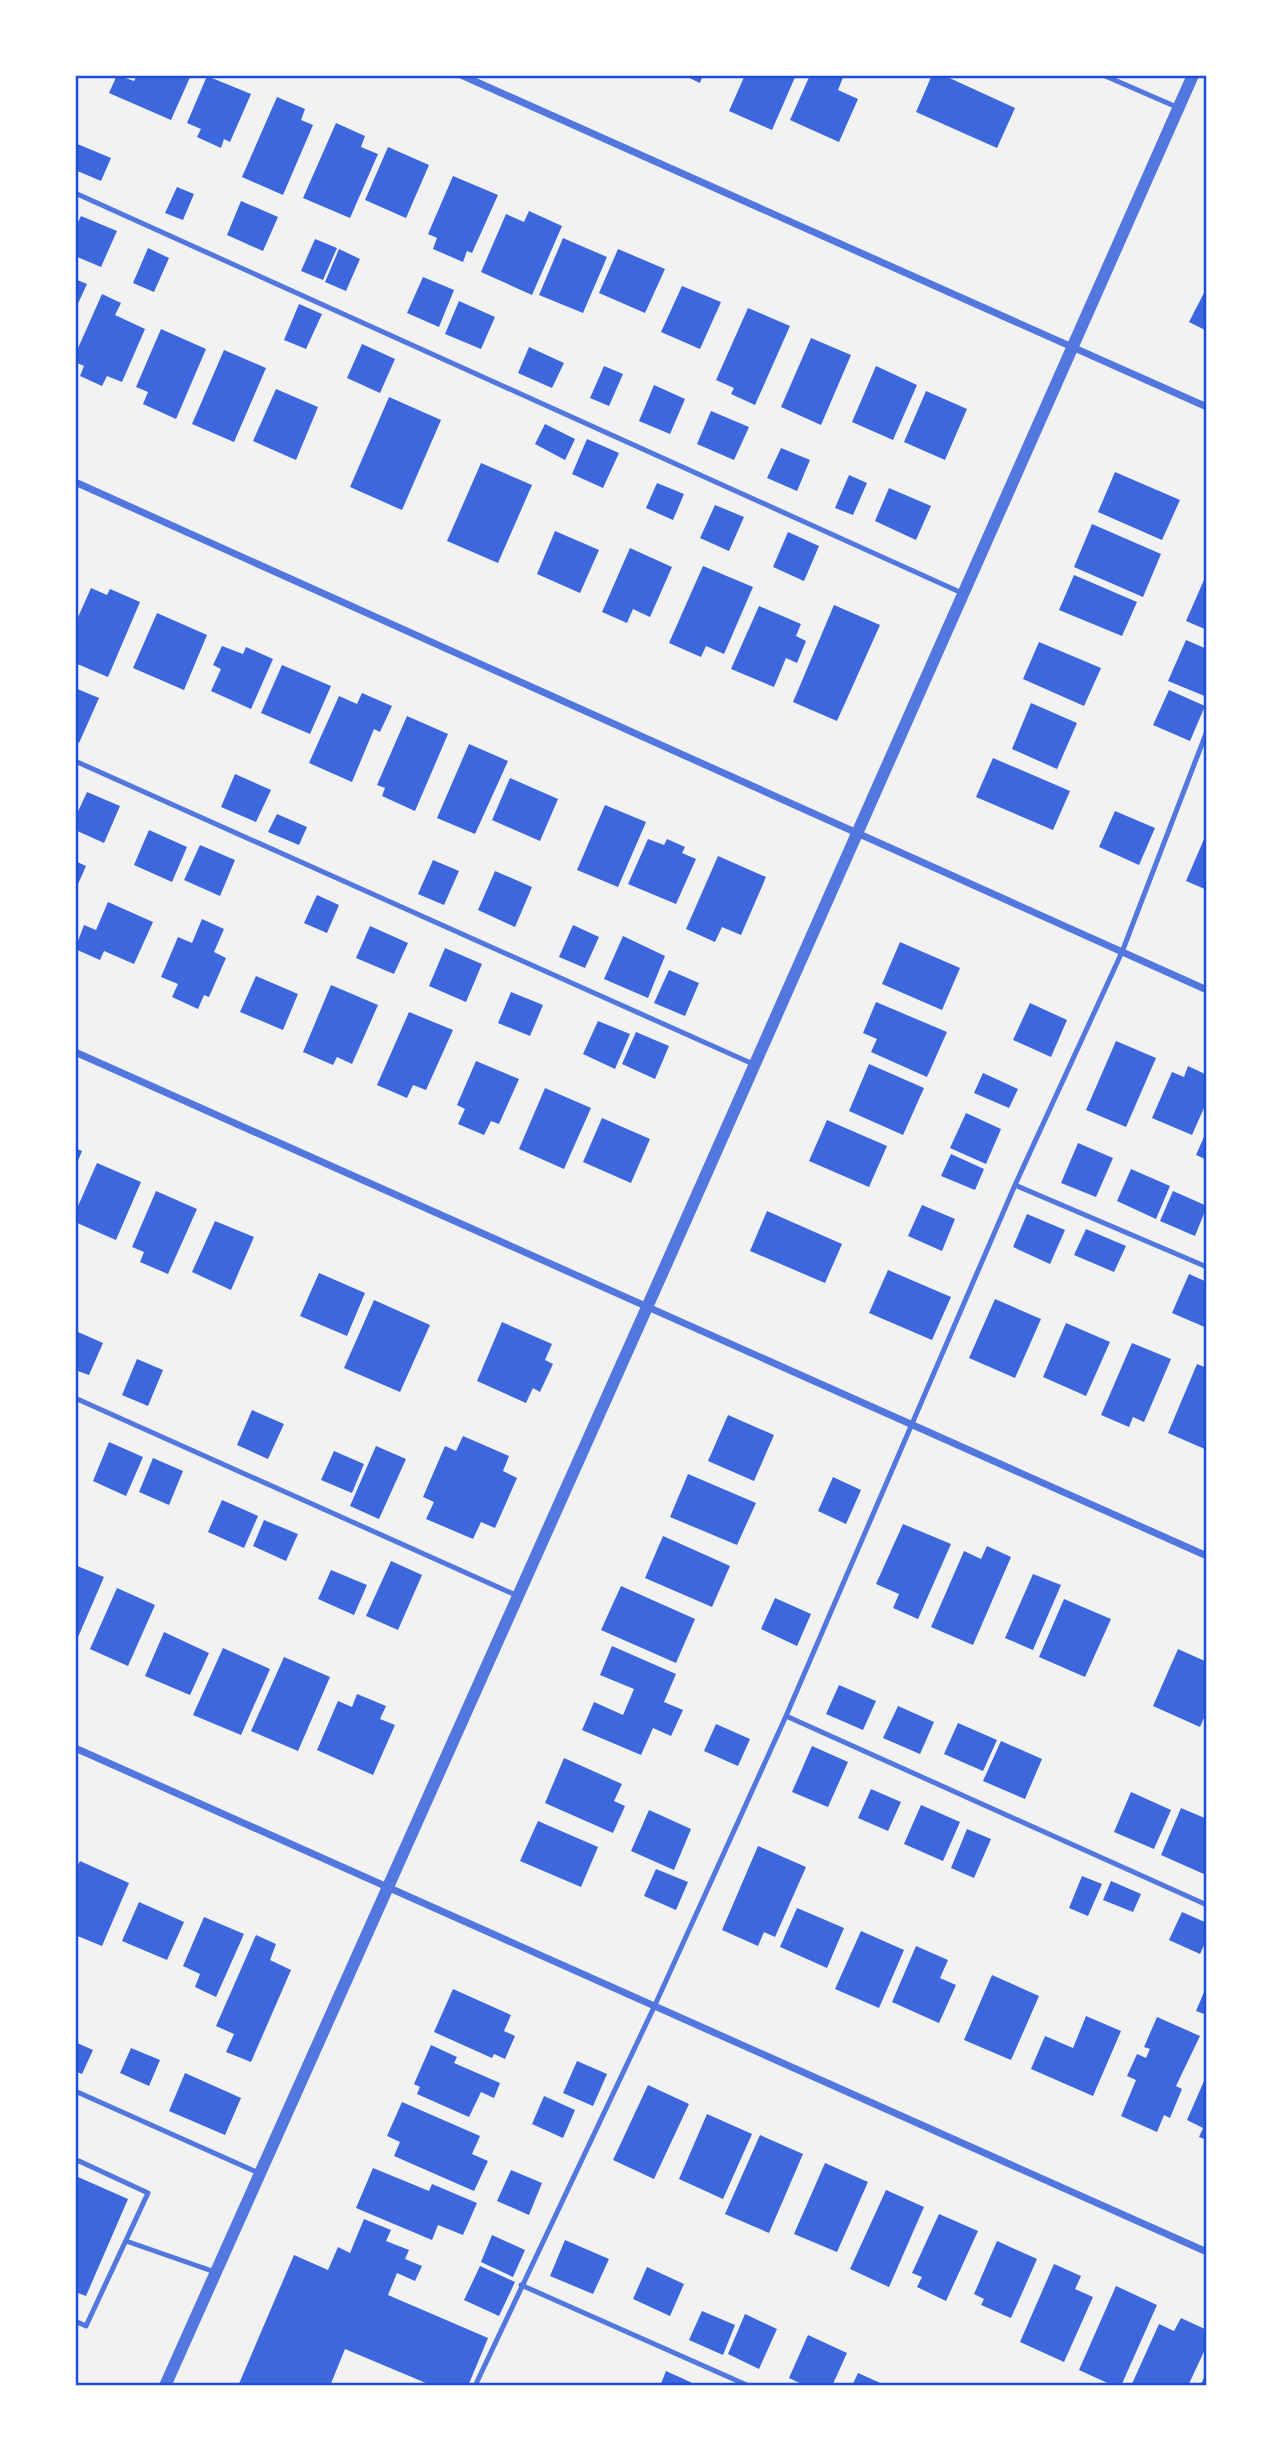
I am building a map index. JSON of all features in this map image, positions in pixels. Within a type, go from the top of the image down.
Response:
[{"type":"street","points":[[461,75],[1207,407]]},
{"type":"street","points":[[165,2386],[1193,75]]},
{"type":"street","points":[[75,482],[1207,990]]},
{"type":"street","points":[[75,1052],[1207,1556]]},
{"type":"street","points":[[75,1748],[1207,2252]]},
{"type":"lane","points":[[1103,75],[1179,108]]},
{"type":"lane","points":[[75,193],[962,593]]},
{"type":"lane","points":[[475,2386],[655,2005],[786,1716],[1015,1185],[1122,952],[1207,732]]},
{"type":"lane","points":[[75,761],[753,1064]]},
{"type":"lane","points":[[1015,1185],[1207,1267]]},
{"type":"lane","points":[[75,1398],[518,1597]]},
{"type":"lane","points":[[786,1716],[1207,1905]]},
{"type":"lane","points":[[75,2091],[259,2173]]},
{"type":"lane","points":[[75,2162],[79,2161],[148,2193],[86,2326],[75,2321]]},
{"type":"lane","points":[[126,2241],[215,2272]]},
{"type":"lane","points":[[521,2285],[749,2386]]},
{"type":"building","points":[[117,75],[134,81],[137,75],[191,75],[171,120],[109,93]]},
{"type":"building","points":[[683,75],[703,75],[700,83]]},
{"type":"building","points":[[745,75],[796,75],[772,130],[729,111]]},
{"type":"building","points":[[810,75],[844,75],[838,90],[858,99],[839,142],[790,120]]},
{"type":"building","points":[[932,75],[943,75],[1015,108],[997,148],[916,112]]},
{"type":"building","points":[[207,76],[251,94],[230,142],[224,139],[221,148],[197,137],[201,129],[187,123]]},
{"type":"building","points":[[277,97],[305,109],[301,120],[313,125],[283,195],[242,177]]},
{"type":"building","points":[[336,123],[365,136],[361,147],[378,154],[350,218],[303,198]]},
{"type":"building","points":[[75,143],[111,158],[101,181],[75,170]]},
{"type":"building","points":[[388,147],[429,165],[406,218],[365,200]]},
{"type":"building","points":[[453,176],[498,195],[472,253],[467,251],[463,262],[433,249],[437,238],[428,234]]},
{"type":"building","points":[[177,187],[194,194],[183,220],[165,213]]},
{"type":"building","points":[[241,201],[278,217],[263,251],[227,235]]},
{"type":"building","points":[[529,211],[562,226],[532,295],[481,272],[506,214],[524,222]]},
{"type":"building","points":[[81,216],[117,231],[101,267],[75,256],[75,228]]},
{"type":"building","points":[[563,238],[607,257],[583,313],[539,295]]},
{"type":"building","points":[[315,239],[337,248],[323,280],[301,271]]},
{"type":"building","points":[[148,248],[169,258],[154,292],[133,283]]},
{"type":"building","points":[[339,249],[360,259],[346,291],[325,282]]},
{"type":"building","points":[[618,249],[665,269],[645,313],[599,293]]},
{"type":"building","points":[[423,277],[454,290],[439,327],[407,313]]},
{"type":"building","points":[[75,279],[87,284],[75,310]]},
{"type":"building","points":[[682,286],[721,302],[700,349],[661,332]]},
{"type":"building","points":[[1207,287],[1207,331],[1189,322]]},
{"type":"building","points":[[102,294],[121,303],[115,315],[145,329],[122,382],[107,376],[102,386],[80,376],[84,366],[75,362],[75,355]]},
{"type":"building","points":[[459,301],[495,317],[481,349],[445,334]]},
{"type":"building","points":[[299,304],[322,314],[306,349],[284,340]]},
{"type":"building","points":[[748,308],[790,326],[755,405],[731,394],[734,388],[716,380]]},
{"type":"building","points":[[161,329],[206,349],[176,419],[143,404],[148,392],[136,387]]},
{"type":"building","points":[[811,338],[851,355],[821,425],[781,407]]},
{"type":"building","points":[[362,344],[395,359],[380,393],[347,378]]},
{"type":"building","points":[[529,347],[564,363],[552,388],[518,373]]},
{"type":"building","points":[[224,350],[266,368],[234,442],[192,424]]},
{"type":"building","points":[[604,366],[623,374],[609,406],[590,398]]},
{"type":"building","points":[[876,366],[917,385],[893,440],[852,422]]},
{"type":"building","points":[[654,385],[685,399],[670,434],[639,421]]},
{"type":"building","points":[[276,389],[318,407],[296,460],[253,441]]},
{"type":"building","points":[[926,391],[967,409],[945,460],[904,442]]},
{"type":"building","points":[[389,397],[441,420],[402,510],[350,487]]},
{"type":"building","points":[[711,411],[749,427],[734,460],[697,444]]},
{"type":"building","points":[[545,424],[575,439],[565,460],[535,444]]},
{"type":"building","points":[[587,439],[619,453],[603,488],[572,474]]},
{"type":"building","points":[[781,448],[810,460],[797,491],[767,478]]},
{"type":"building","points":[[481,463],[532,485],[498,563],[447,541]]},
{"type":"building","points":[[1115,472],[1180,500],[1162,540],[1098,512]]},
{"type":"building","points":[[849,475],[867,483],[853,515],[835,508]]},
{"type":"building","points":[[657,483],[684,494],[673,520],[646,508]]},
{"type":"building","points":[[889,488],[931,506],[916,540],[875,521]]},
{"type":"building","points":[[715,505],[744,517],[729,551],[700,538]]},
{"type":"building","points":[[1092,524],[1161,554],[1143,597],[1074,567]]},
{"type":"building","points":[[555,531],[599,550],[580,593],[537,574]]},
{"type":"building","points":[[788,532],[819,546],[804,581],[773,567]]},
{"type":"building","points":[[630,548],[672,567],[650,617],[633,609],[627,623],[602,612]]},
{"type":"building","points":[[703,566],[753,587],[724,654],[706,646],[701,657],[669,643]]},
{"type":"building","points":[[1207,573],[1207,630],[1186,621]]},
{"type":"building","points":[[1074,575],[1137,602],[1122,636],[1059,610]]},
{"type":"building","points":[[91,588],[107,595],[110,589],[140,602],[108,677],[75,663],[75,624]]},
{"type":"building","points":[[834,605],[880,625],[837,721],[793,702]]},
{"type":"building","points":[[759,606],[801,624],[796,636],[806,641],[797,663],[786,658],[774,687],[731,669]]},
{"type":"building","points":[[157,613],[207,635],[184,690],[133,668]]},
{"type":"building","points":[[1186,640],[1207,649],[1207,697],[1168,681]]},
{"type":"building","points":[[1039,642],[1101,668],[1084,706],[1023,679]]},
{"type":"building","points":[[222,646],[243,654],[246,647],[273,659],[251,709],[211,691],[221,669],[213,665]]},
{"type":"building","points":[[282,665],[331,686],[310,734],[261,713]]},
{"type":"building","points":[[75,688],[99,698],[79,743],[75,742]]},
{"type":"building","points":[[1169,690],[1205,706],[1190,741],[1153,725]]},
{"type":"building","points":[[362,693],[392,706],[380,732],[374,729],[352,782],[309,763],[339,696],[357,704]]},
{"type":"building","points":[[1031,703],[1077,723],[1057,769],[1012,749]]},
{"type":"building","points":[[407,716],[448,734],[415,811],[382,796],[385,788],[377,785]]},
{"type":"building","points":[[469,744],[508,761],[475,834],[437,818]]},
{"type":"building","points":[[993,758],[1070,791],[1053,830],[976,797]]},
{"type":"building","points":[[235,774],[271,790],[256,822],[221,807]]},
{"type":"building","points":[[510,778],[558,799],[540,841],[492,820]]},
{"type":"building","points":[[87,792],[120,806],[104,843],[75,830],[75,818]]},
{"type":"building","points":[[605,805],[646,822],[618,887],[577,870]]},
{"type":"building","points":[[1115,811],[1155,828],[1139,865],[1099,847]]},
{"type":"building","points":[[277,814],[307,827],[299,845],[268,832]]},
{"type":"building","points":[[149,830],[187,847],[172,882],[134,865]]},
{"type":"building","points":[[1207,832],[1207,890],[1186,881]]},
{"type":"building","points":[[648,839],[664,845],[667,839],[685,847],[682,853],[696,859],[676,904],[628,884]]},
{"type":"building","points":[[200,845],[235,860],[220,896],[184,880]]},
{"type":"building","points":[[718,856],[766,877],[741,935],[722,927],[715,942],[686,929]]},
{"type":"building","points":[[433,860],[459,871],[444,905],[418,894]]},
{"type":"building","points":[[75,861],[86,866],[75,891]]},
{"type":"building","points":[[495,871],[532,887],[515,927],[478,910]]},
{"type":"building","points":[[317,895],[339,905],[327,933],[304,923]]},
{"type":"building","points":[[108,902],[153,922],[134,964],[104,951],[100,960],[75,949],[84,925],[96,930]]},
{"type":"building","points":[[202,919],[224,929],[214,952],[226,958],[209,997],[204,995],[198,1009],[172,997],[178,984],[161,977],[178,937],[192,943]]},
{"type":"building","points":[[573,925],[599,937],[585,968],[559,957]]},
{"type":"building","points":[[370,926],[408,943],[394,974],[356,958]]},
{"type":"building","points":[[623,936],[665,956],[648,998],[604,979]]},
{"type":"building","points":[[900,942],[960,968],[942,1010],[882,984]]},
{"type":"building","points":[[445,948],[482,964],[466,1002],[429,986]]},
{"type":"building","points":[[669,970],[699,983],[685,1016],[654,1003]]},
{"type":"building","points":[[256,976],[298,994],[283,1030],[240,1012]]},
{"type":"building","points":[[331,985],[378,1005],[352,1064],[337,1057],[333,1065],[303,1052]]},
{"type":"building","points":[[511,992],[543,1005],[530,1036],[498,1023]]},
{"type":"building","points":[[876,1002],[947,1032],[927,1077],[871,1052],[877,1039],[863,1033]]},
{"type":"building","points":[[1030,1003],[1067,1020],[1051,1057],[1013,1040]]},
{"type":"building","points":[[409,1012],[453,1030],[426,1090],[413,1085],[407,1098],[377,1085]]},
{"type":"building","points":[[598,1021],[630,1034],[615,1069],[583,1054]]},
{"type":"building","points":[[636,1032],[669,1046],[655,1079],[622,1064]]},
{"type":"building","points":[[1116,1041],[1156,1058],[1126,1127],[1086,1110]]},
{"type":"building","points":[[476,1061],[519,1079],[499,1124],[491,1121],[484,1135],[458,1124],[465,1109],[457,1105]]},
{"type":"building","points":[[869,1064],[924,1088],[903,1135],[849,1111]]},
{"type":"building","points":[[1188,1066],[1207,1075],[1207,1101],[1192,1135],[1152,1118],[1172,1072],[1184,1077]]},
{"type":"building","points":[[983,1073],[1018,1089],[1009,1108],[974,1093]]},
{"type":"building","points":[[545,1088],[591,1108],[564,1169],[519,1149]]},
{"type":"building","points":[[966,1113],[1001,1129],[986,1164],[950,1148]]},
{"type":"building","points":[[602,1118],[650,1139],[631,1183],[583,1162]]},
{"type":"building","points":[[827,1120],[887,1146],[869,1187],[809,1161]]},
{"type":"building","points":[[1207,1130],[1207,1160],[1196,1155]]},
{"type":"building","points":[[1078,1143],[1113,1158],[1096,1197],[1061,1183]]},
{"type":"building","points":[[75,1148],[82,1151],[75,1168]]},
{"type":"building","points":[[951,1154],[984,1169],[975,1190],[941,1176]]},
{"type":"building","points":[[97,1163],[141,1182],[116,1240],[75,1222],[75,1213]]},
{"type":"building","points":[[1131,1169],[1170,1186],[1156,1219],[1117,1201]]},
{"type":"building","points":[[156,1191],[197,1209],[168,1274],[140,1262],[144,1252],[132,1247]]},
{"type":"building","points":[[1173,1191],[1207,1206],[1195,1236],[1160,1221]]},
{"type":"building","points":[[922,1205],[955,1219],[942,1251],[908,1236]]},
{"type":"building","points":[[767,1211],[842,1244],[825,1283],[750,1251]]},
{"type":"building","points":[[1027,1214],[1065,1230],[1050,1264],[1013,1247]]},
{"type":"building","points":[[215,1221],[254,1237],[231,1290],[192,1272]]},
{"type":"building","points":[[1086,1229],[1126,1246],[1114,1272],[1074,1255]]},
{"type":"building","points":[[888,1270],[951,1297],[932,1340],[869,1313]]},
{"type":"building","points":[[319,1273],[365,1293],[347,1336],[300,1316]]},
{"type":"building","points":[[1189,1274],[1207,1282],[1207,1328],[1172,1313]]},
{"type":"building","points":[[995,1299],[1041,1319],[1015,1378],[969,1358]]},
{"type":"building","points":[[374,1300],[430,1325],[400,1392],[344,1368]]},
{"type":"building","points":[[502,1322],[552,1344],[545,1360],[553,1364],[540,1392],[533,1388],[526,1403],[477,1381]]},
{"type":"building","points":[[1066,1323],[1110,1342],[1086,1396],[1043,1377]]},
{"type":"building","points":[[78,1332],[103,1343],[89,1375],[75,1370],[75,1338]]},
{"type":"building","points":[[1132,1343],[1171,1359],[1144,1422],[1133,1417],[1129,1427],[1101,1415]]},
{"type":"building","points":[[137,1359],[163,1370],[148,1406],[122,1395]]},
{"type":"building","points":[[1197,1364],[1207,1368],[1207,1450],[1168,1433]]},
{"type":"building","points":[[252,1410],[284,1424],[268,1459],[237,1445]]},
{"type":"building","points":[[728,1415],[774,1435],[754,1481],[708,1461]]},
{"type":"building","points":[[463,1436],[509,1456],[503,1471],[517,1478],[495,1528],[481,1522],[473,1539],[426,1519],[434,1502],[423,1497],[445,1446],[456,1451]]},
{"type":"building","points":[[109,1442],[143,1457],[126,1496],[93,1481]]},
{"type":"building","points":[[376,1446],[406,1459],[379,1519],[350,1506]]},
{"type":"building","points":[[334,1451],[364,1464],[352,1493],[321,1480]]},
{"type":"building","points":[[153,1458],[183,1471],[169,1505],[139,1492]]},
{"type":"building","points":[[688,1474],[756,1503],[737,1545],[670,1517]]},
{"type":"building","points":[[833,1477],[861,1490],[846,1524],[818,1511]]},
{"type":"building","points":[[222,1500],[258,1516],[244,1548],[208,1532]]},
{"type":"building","points":[[264,1520],[298,1534],[286,1561],[253,1546]]},
{"type":"building","points":[[903,1524],[951,1544],[918,1619],[893,1608],[899,1594],[876,1584]]},
{"type":"building","points":[[663,1536],[730,1566],[712,1607],[645,1578]]},
{"type":"building","points":[[987,1546],[1011,1557],[973,1645],[931,1627],[964,1551],[981,1559]]},
{"type":"building","points":[[391,1561],[422,1575],[398,1630],[366,1616]]},
{"type":"building","points":[[75,1565],[104,1577],[75,1644]]},
{"type":"building","points":[[331,1570],[367,1585],[354,1615],[318,1599]]},
{"type":"building","points":[[1033,1574],[1061,1585],[1033,1650],[1005,1638]]},
{"type":"building","points":[[621,1586],[695,1619],[676,1663],[601,1630]]},
{"type":"building","points":[[117,1588],[155,1605],[128,1666],[90,1649]]},
{"type":"building","points":[[775,1598],[811,1614],[797,1646],[761,1629]]},
{"type":"building","points":[[1064,1599],[1111,1619],[1085,1677],[1039,1657]]},
{"type":"building","points":[[164,1632],[209,1653],[190,1695],[145,1676]]},
{"type":"building","points":[[612,1646],[676,1674],[664,1702],[683,1710],[671,1736],[653,1728],[641,1755],[582,1730],[594,1702],[623,1715],[634,1689],[600,1675]]},
{"type":"building","points":[[223,1648],[270,1669],[241,1735],[193,1715]]},
{"type":"building","points":[[1178,1649],[1207,1662],[1207,1711],[1200,1727],[1153,1706]]},
{"type":"building","points":[[284,1657],[330,1677],[298,1751],[251,1731]]},
{"type":"building","points":[[839,1685],[876,1701],[863,1730],[826,1714]]},
{"type":"building","points":[[357,1694],[386,1706],[380,1719],[395,1725],[373,1775],[317,1750],[338,1701],[352,1707]]},
{"type":"building","points":[[898,1706],[934,1722],[920,1754],[883,1738]]},
{"type":"building","points":[[958,1723],[997,1740],[983,1771],[944,1754]]},
{"type":"building","points":[[716,1724],[750,1739],[738,1766],[704,1751]]},
{"type":"building","points":[[1001,1741],[1042,1759],[1025,1799],[983,1781]]},
{"type":"building","points":[[812,1746],[848,1762],[828,1807],[792,1792]]},
{"type":"building","points":[[564,1758],[622,1784],[614,1801],[625,1806],[613,1833],[545,1803]]},
{"type":"building","points":[[871,1789],[901,1802],[888,1831],[858,1818]]},
{"type":"building","points":[[1131,1792],[1171,1810],[1154,1849],[1114,1832]]},
{"type":"building","points":[[921,1805],[960,1822],[943,1861],[904,1844]]},
{"type":"building","points":[[1181,1808],[1207,1819],[1206,1875],[1161,1855]]},
{"type":"building","points":[[649,1810],[691,1829],[674,1870],[631,1851]]},
{"type":"building","points":[[538,1821],[598,1847],[581,1887],[520,1861]]},
{"type":"building","points":[[967,1829],[991,1839],[974,1878],[951,1868]]},
{"type":"building","points":[[758,1846],[806,1867],[775,1937],[764,1932],[758,1946],[722,1930]]},
{"type":"building","points":[[80,1861],[129,1883],[102,1946],[75,1935],[75,1871]]},
{"type":"building","points":[[656,1869],[688,1882],[676,1910],[644,1896]]},
{"type":"building","points":[[1082,1876],[1102,1884],[1088,1916],[1069,1908]]},
{"type":"building","points":[[1111,1881],[1141,1894],[1133,1912],[1103,1900]]},
{"type":"building","points":[[139,1902],[184,1922],[167,1960],[122,1941]]},
{"type":"building","points":[[797,1908],[844,1928],[827,1968],[780,1947]]},
{"type":"building","points":[[1182,1912],[1207,1923],[1207,1939],[1200,1954],[1169,1940]]},
{"type":"building","points":[[204,1917],[244,1934],[216,1997],[195,1987],[200,1974],[183,1966]]},
{"type":"building","points":[[861,1931],[904,1950],[879,2008],[835,1989]]},
{"type":"building","points":[[256,1935],[276,1944],[270,1960],[291,1970],[251,2062],[226,2052],[234,2034],[216,2026]]},
{"type":"building","points":[[916,1946],[948,1960],[940,1978],[956,1985],[939,2023],[892,2002]]},
{"type":"building","points":[[992,1975],[1039,1996],[1011,2060],[964,2040]]},
{"type":"building","points":[[1207,1985],[1207,2015],[1196,2011]]},
{"type":"building","points":[[453,1989],[511,2015],[504,2031],[515,2036],[505,2059],[494,2054],[492,2058],[434,2032]]},
{"type":"building","points":[[1086,2016],[1121,2031],[1093,2096],[1031,2069],[1045,2036],[1073,2048]]},
{"type":"building","points":[[1157,2017],[1200,2036],[1176,2086],[1182,2089],[1170,2118],[1164,2115],[1157,2132],[1121,2116],[1136,2080],[1127,2076],[1137,2054],[1146,2058],[1150,2049],[1144,2047]]},
{"type":"building","points":[[75,2042],[93,2050],[82,2074],[75,2071]]},
{"type":"building","points":[[431,2045],[457,2057],[454,2063],[500,2083],[494,2098],[481,2092],[469,2117],[417,2094],[420,2087],[414,2084]]},
{"type":"building","points":[[131,2048],[160,2060],[149,2086],[120,2073]]},
{"type":"building","points":[[577,2061],[607,2074],[593,2106],[563,2093]]},
{"type":"building","points":[[185,2073],[241,2098],[225,2135],[169,2111]]},
{"type":"building","points":[[1207,2074],[1207,2140],[1199,2137],[1203,2128],[1187,2120]]},
{"type":"building","points":[[648,2085],[689,2104],[654,2179],[613,2160]]},
{"type":"building","points":[[544,2096],[575,2110],[563,2138],[532,2124]]},
{"type":"building","points":[[402,2102],[480,2136],[472,2154],[488,2161],[474,2191],[394,2156],[400,2142],[387,2136]]},
{"type":"building","points":[[707,2114],[752,2134],[723,2199],[679,2179]]},
{"type":"building","points":[[760,2135],[803,2154],[769,2233],[725,2214]]},
{"type":"building","points":[[825,2163],[868,2182],[837,2252],[794,2234]]},
{"type":"building","points":[[373,2168],[429,2191],[432,2184],[477,2203],[463,2235],[438,2225],[432,2240],[356,2208]]},
{"type":"building","points":[[511,2170],[542,2183],[529,2215],[497,2201]]},
{"type":"building","points":[[78,2177],[128,2199],[86,2296],[75,2292],[75,2182]]},
{"type":"building","points":[[886,2190],[924,2207],[889,2287],[850,2269]]},
{"type":"building","points":[[939,2214],[978,2231],[946,2301],[917,2287],[922,2277],[912,2273]]},
{"type":"building","points":[[364,2219],[391,2230],[386,2241],[409,2250],[405,2259],[422,2266],[415,2281],[397,2273],[388,2295],[488,2338],[468,2386],[433,2386],[345,2349],[330,2386],[238,2386],[294,2255],[328,2270],[338,2247],[350,2253]]},
{"type":"building","points":[[492,2235],[525,2250],[513,2277],[481,2262]]},
{"type":"building","points":[[565,2240],[609,2259],[593,2294],[550,2276]]},
{"type":"building","points":[[997,2241],[1037,2259],[1011,2318],[981,2305],[984,2299],[974,2294]]},
{"type":"building","points":[[1054,2264],[1081,2276],[1075,2289],[1093,2297],[1064,2362],[1020,2342]]},
{"type":"building","points":[[480,2266],[515,2282],[499,2316],[464,2300]]},
{"type":"building","points":[[647,2267],[684,2284],[670,2316],[633,2299]]},
{"type":"building","points":[[1116,2286],[1157,2305],[1121,2386],[1114,2386],[1079,2370]]},
{"type":"building","points":[[702,2311],[735,2325],[723,2355],[689,2340]]},
{"type":"building","points":[[745,2314],[777,2329],[759,2369],[728,2354]]},
{"type":"building","points":[[1181,2318],[1207,2330],[1207,2345],[1188,2386],[1131,2386],[1159,2324],[1174,2331]]},
{"type":"building","points":[[808,2335],[847,2353],[832,2386],[806,2386],[789,2378]]},
{"type":"building","points":[[666,2371],[699,2386],[660,2386]]},
{"type":"building","points":[[1207,2371],[1207,2386],[1200,2386]]},
{"type":"building","points":[[858,2373],[887,2386],[852,2386]]}]
